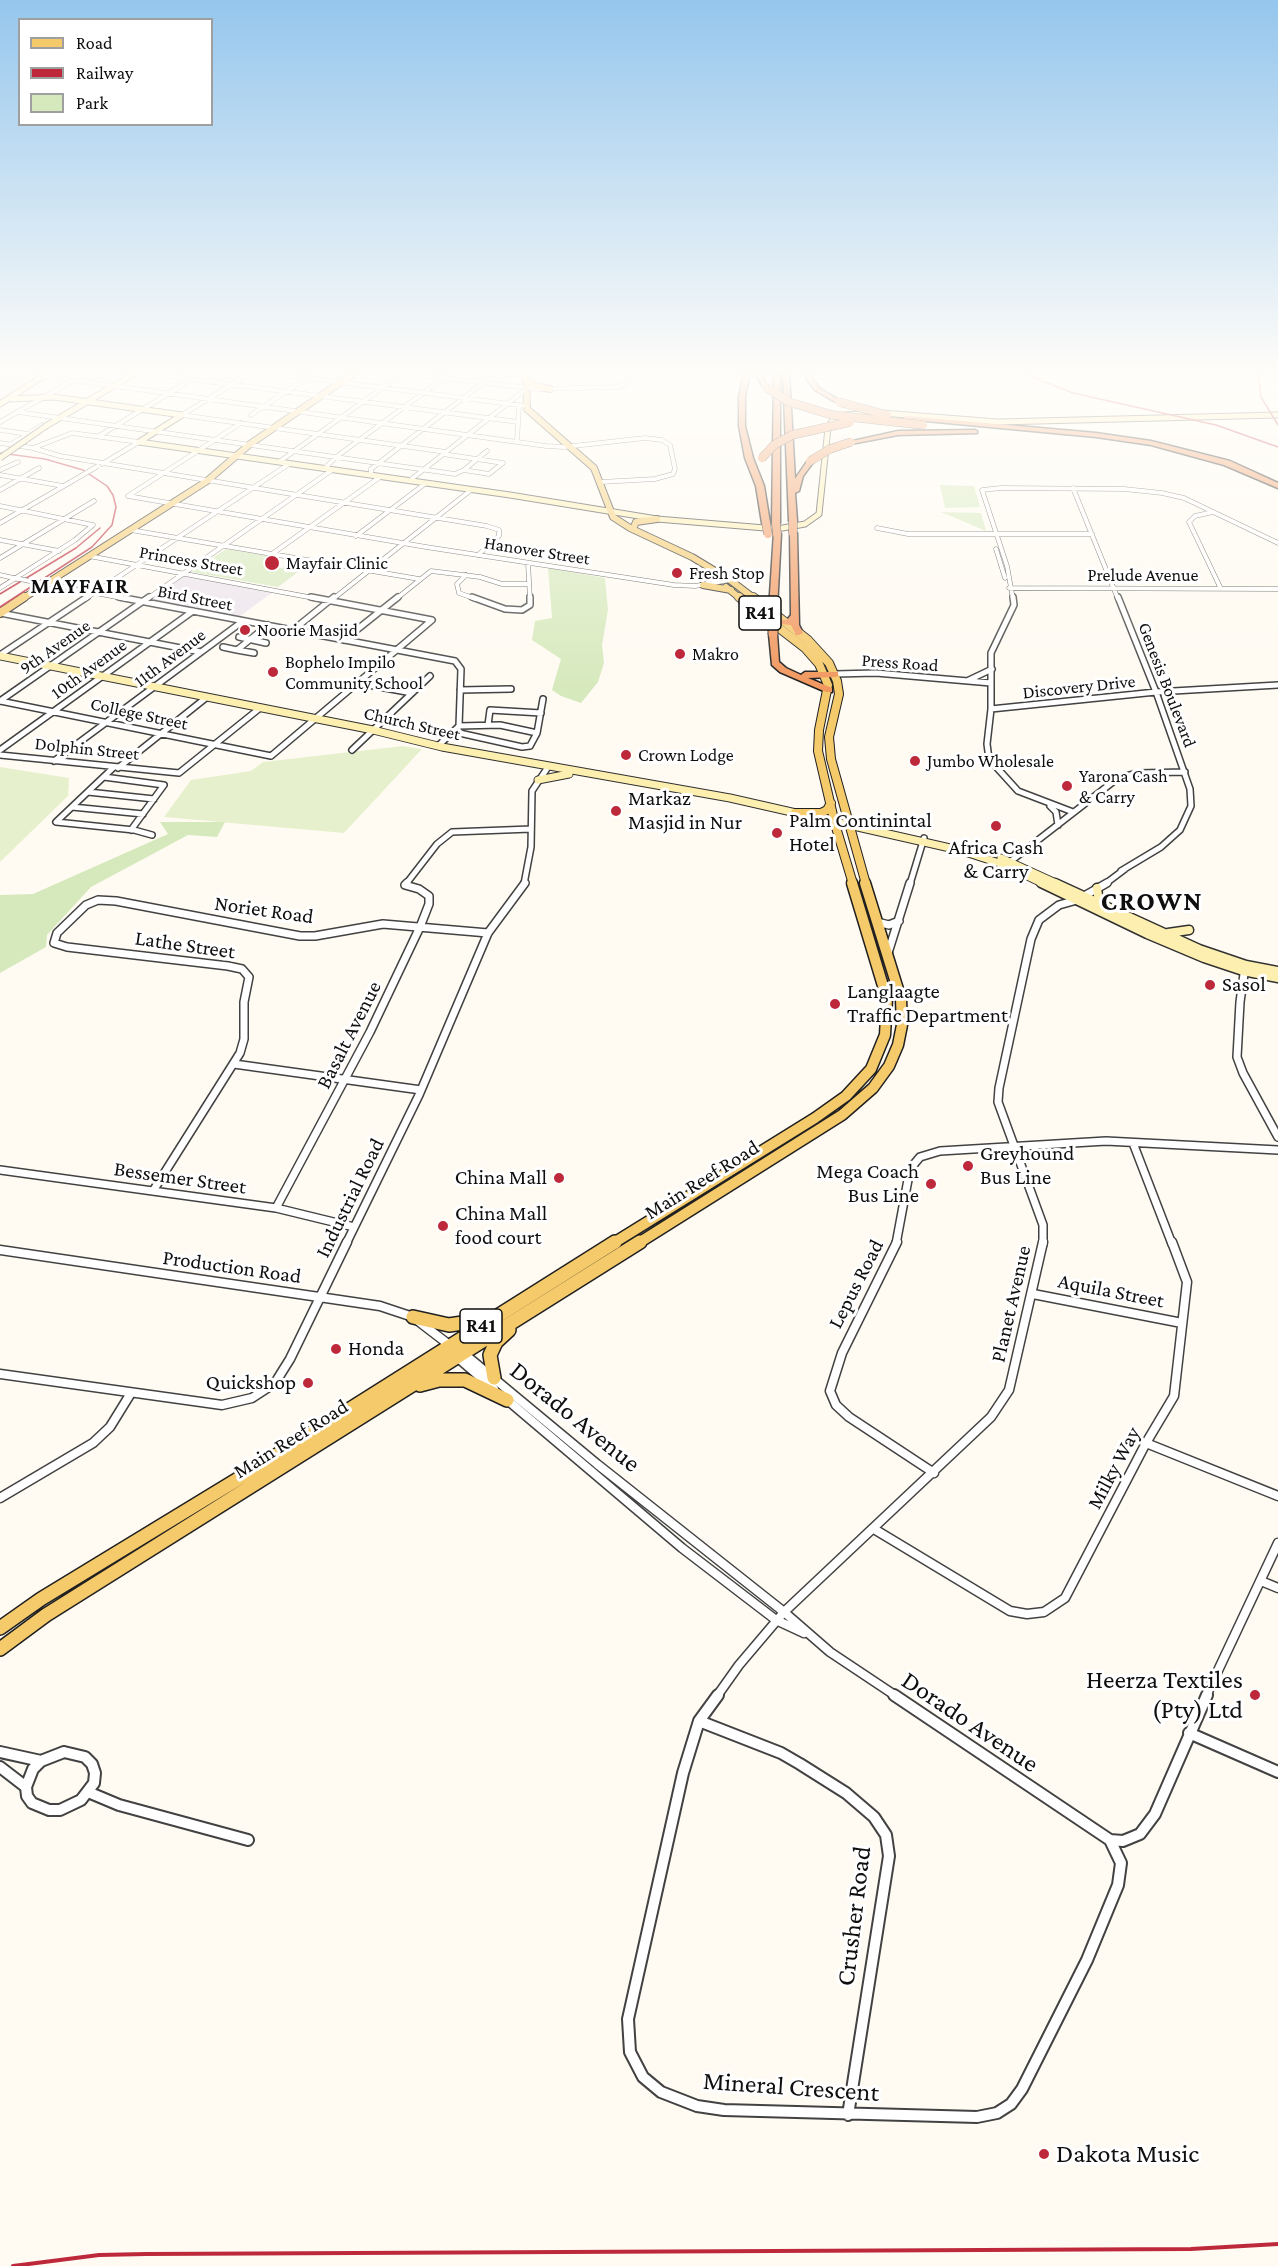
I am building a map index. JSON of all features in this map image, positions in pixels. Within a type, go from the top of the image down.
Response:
[{"type":"highway","points":[[757,478],[766,523],[772,534],[774,662],[792,674],[829,690]]},
{"type":"highway","points":[[760,486],[761,478]]},
{"type":"highway","points":[[772,534],[777,523],[777,478]]},
{"type":"highway","points":[[790,478],[795,615],[799,633]]},
{"type":"highway","points":[[791,500],[798,478]]},
{"type":"highway","points":[[1249,478],[1278,493]]},
{"type":"highway","points":[[1260,478],[1278,486]]},
{"type":"highway","points":[[770,621],[786,623],[792,621],[795,615]]},
{"type":"highway","points":[[792,674],[835,674]]},
{"type":"main road","points":[[0,613],[42,583],[131,530],[211,478]]},
{"type":"main road","points":[[599,478],[610,513]]},
{"type":"main road","name":"R41","points":[[610,513],[633,529],[665,543],[730,580],[817,647],[835,674]]},
{"type":"main road","points":[[633,529],[636,522],[657,519]]},
{"type":"main road","name":"R41","points":[[665,543],[731,590],[805,648],[824,675],[829,690]]},
{"type":"main road","points":[[703,585],[731,590]]},
{"type":"main road","name":"Main Reef Road","points":[[0,1649],[46,1615],[842,1115],[873,1088],[894,1056],[902,1025],[901,999],[887,955],[874,935],[877,922],[848,824],[830,751],[829,737],[839,694],[835,674]]},
{"type":"main road","name":"Main Reef Road","points":[[0,1628],[41,1599],[276,1456],[449,1345],[815,1118],[855,1088],[878,1059],[887,1023],[887,999],[874,935],[834,821],[818,745],[819,730],[829,690]]},
{"type":"main road","points":[[795,813],[821,813],[827,810],[831,803]]},
{"type":"main road","points":[[494,1378],[490,1361],[493,1348],[502,1335],[539,1306]]},
{"type":"main road","points":[[413,1317],[455,1325],[497,1316]]},
{"type":"main road","points":[[403,1391],[427,1382],[452,1379],[475,1383],[507,1400]]},
{"type":"street","points":[[12,478],[63,486]]},
{"type":"street","points":[[0,523],[78,478]]},
{"type":"street","name":"Hanover Street","points":[[157,478],[128,496],[403,544],[674,585],[703,585],[730,580]]},
{"type":"street","points":[[190,478],[496,528],[500,534],[478,555]]},
{"type":"street","points":[[0,655],[265,478]]},
{"type":"street","name":"9th Avenue","points":[[0,701],[323,478]]},
{"type":"street","points":[[369,485],[370,478]]},
{"type":"street","points":[[272,554],[379,478]]},
{"type":"street","points":[[387,478],[610,513],[777,529],[794,527],[815,519],[820,511],[823,478]]},
{"type":"street","points":[[417,490],[419,478]]},
{"type":"street","points":[[601,482],[660,478]]},
{"type":"street","points":[[0,490],[20,479]]},
{"type":"street","points":[[417,481],[417,490]]},
{"type":"street","points":[[1073,812],[1018,791],[992,764],[987,744],[991,709],[993,646],[1013,609],[1011,590],[981,492],[985,489],[1073,488],[1137,489],[1162,493],[1184,498],[1278,543]]},
{"type":"street","name":"Genesis Boulevard","points":[[1073,488],[1156,692],[1185,772],[1191,801],[1183,826],[1161,847],[1075,897]]},
{"type":"street","points":[[356,536],[417,490]]},
{"type":"street","points":[[293,630],[471,490]]},
{"type":"street","points":[[0,558],[93,501]]},
{"type":"street","points":[[0,506],[93,525],[84,534],[18,579],[0,588]]},
{"type":"street","points":[[1213,512],[1195,516],[1189,522],[1221,589]]},
{"type":"street","points":[[877,528],[908,534],[1092,534]]},
{"type":"street","points":[[131,530],[419,579]]},
{"type":"street","points":[[0,540],[59,551]]},
{"type":"street","points":[[489,546],[540,552]]},
{"type":"street","name":"Princess Street","points":[[89,556],[430,618],[431,621],[398,650]]},
{"type":"street","points":[[466,575],[457,584],[459,593],[505,609],[518,611],[530,605],[527,584],[528,563]]},
{"type":"street","points":[[344,640],[419,579],[434,570],[507,585],[527,584]]},
{"type":"street","name":"Bird Street","points":[[0,575],[455,661],[461,669],[460,690]]},
{"type":"street","name":"Prelude Avenue","points":[[1011,590],[1278,589]]},
{"type":"street","name":"10th Avenue","points":[[0,750],[193,611]]},
{"type":"street","points":[[0,613],[201,652]]},
{"type":"street","name":"11th Avenue","points":[[54,761],[243,621]]},
{"type":"street","points":[[237,650],[267,625]]},
{"type":"street","points":[[238,637],[266,642]]},
{"type":"street","points":[[223,647],[254,653]]},
{"type":"street","points":[[316,718],[398,650]]},
{"type":"street","name":"Church Street","points":[[0,655],[316,718],[438,746],[705,793],[922,840]]},
{"type":"street","name":"Press Road","points":[[964,681],[992,669]]},
{"type":"street","name":"Press Road","points":[[835,674],[876,673],[992,683]]},
{"type":"street","points":[[352,750],[430,676]]},
{"type":"street","points":[[358,683],[412,693]]},
{"type":"street","name":"Discovery Drive","points":[[991,709],[1156,692],[1278,685]]},
{"type":"street","points":[[438,746],[459,726],[460,690],[511,690]]},
{"type":"street","points":[[152,835],[130,830],[56,822],[104,777],[207,697]]},
{"type":"street","points":[[455,732],[525,747],[532,745],[537,733],[543,699]]},
{"type":"street","name":"College Street","points":[[0,701],[271,756],[316,718]]},
{"type":"street","points":[[216,746],[260,708]]},
{"type":"street","points":[[990,716],[1005,708]]},
{"type":"street","points":[[488,725],[490,710],[541,713]]},
{"type":"street","points":[[459,726],[488,725],[537,733]]},
{"type":"street","name":"Dolphin Street","points":[[0,755],[170,773],[184,771],[216,746]]},
{"type":"street","name":"Industrial Road","points":[[0,1374],[222,1405],[242,1402],[261,1394],[282,1374],[421,1090],[488,933],[528,878],[531,796],[538,780],[548,767]]},
{"type":"street","points":[[1011,861],[1114,780],[1125,775],[1148,772],[1185,772]]},
{"type":"street","points":[[538,780],[555,775],[589,774]]},
{"type":"street","points":[[104,777],[162,784],[163,787],[130,830]]},
{"type":"street","points":[[88,792],[154,799]]},
{"type":"street","points":[[1044,802],[1056,812],[1058,825]]},
{"type":"street","points":[[72,807],[142,814]]},
{"type":"street","name":"Basalt Avenue","points":[[276,1208],[345,1080],[420,927],[429,904],[429,896],[419,889],[405,885],[437,844],[452,832],[531,829]]},
{"type":"street","points":[[922,840],[968,847],[1011,861],[1075,897],[1099,902],[1244,968],[1278,971]]},
{"type":"street","points":[[922,840],[993,860],[1173,945],[1278,978]]},
{"type":"street","points":[[887,955],[922,840]]},
{"type":"street","name":"Genesis Boulevard","points":[[1075,897],[1117,877],[1125,869]]},
{"type":"street","points":[[1097,888],[1099,902]]},
{"type":"street","name":"Planet Avenue","points":[[784,1612],[991,1417],[1009,1390],[1043,1251],[1044,1234],[998,1097],[1034,928],[1044,915],[1075,897]]},
{"type":"street","name":"Noriet Road","points":[[54,943],[57,933],[86,905],[108,900],[300,936],[315,936],[383,924],[488,933]]},
{"type":"street","points":[[877,922],[890,925],[899,921]]},
{"type":"street","points":[[1163,932],[1189,930]]},
{"type":"street","name":"Lathe Street","points":[[54,943],[67,947],[242,969],[249,977],[250,982],[244,1002],[244,1039],[234,1064],[153,1191]]},
{"type":"street","points":[[1244,968],[1237,1057],[1278,1137]]},
{"type":"street","points":[[234,1064],[421,1090]]},
{"type":"street","points":[[1015,1148],[1106,1141],[1278,1150]]},
{"type":"street","name":"Milky Way","points":[[874,1529],[1002,1608],[1018,1613],[1044,1612],[1065,1598],[1146,1443],[1174,1396],[1187,1282],[1132,1143]]},
{"type":"street","name":"Lepus Road","points":[[934,1473],[849,1417],[836,1405],[830,1391],[834,1372],[859,1316],[898,1240],[910,1169],[914,1162],[920,1157],[940,1150],[1015,1148]]},
{"type":"street","name":"Bessemer Street","points":[[0,1170],[276,1208],[354,1227]]},
{"type":"street","name":"Production Road","points":[[0,1250],[380,1306],[413,1317],[449,1345]]},
{"type":"street","name":"Aquila Street","points":[[1033,1294],[1182,1323]]},
{"type":"street","name":"Dorado Avenue","points":[[449,1345],[507,1400],[682,1548],[776,1620],[809,1635]]},
{"type":"street","name":"Dorado Avenue","points":[[460,1355],[494,1378],[597,1464],[840,1659],[1110,1840]]},
{"type":"street","points":[[0,1498],[93,1443],[110,1427],[131,1393]]},
{"type":"street","points":[[1146,1443],[1278,1496]]},
{"type":"street","points":[[1110,1840],[1122,1840],[1140,1834],[1155,1814],[1189,1733],[1278,1543]]},
{"type":"street","points":[[1262,1581],[1278,1588]]},
{"type":"street","name":"Mineral Crescent","points":[[784,1612],[739,1665],[699,1721],[689,1745],[628,2019],[630,2052],[644,2077],[661,2092],[697,2106],[724,2110],[977,2117],[997,2113],[1011,2104],[1022,2090],[1087,1960],[1118,1885],[1121,1863],[1110,1840]]},
{"type":"street","name":"Crusher Road","points":[[699,1721],[780,1753],[800,1764],[846,1793],[874,1817],[886,1835],[889,1856],[848,2115]]},
{"type":"street","points":[[1189,1733],[1278,1772]]},
{"type":"street","points":[[0,1752],[41,1761]]},
{"type":"street","points":[[64,1752],[85,1757],[92,1764],[95,1773],[94,1783],[88,1792],[71,1806],[49,1810],[32,1803],[27,1796],[26,1787],[33,1769],[41,1761],[64,1752]]},
{"type":"street","points":[[0,1767],[26,1787]]},
{"type":"street","points":[[88,1792],[119,1804],[248,1840]]},
{"type":"shaded area","points":[[184,576],[273,592],[239,617],[149,601]]},
{"type":"green space","points":[[940,485],[974,486],[980,507],[945,508]]},
{"type":"green space","points":[[941,512],[981,513],[986,531]]},
{"type":"green space","points":[[226,549],[274,557],[264,565],[282,568],[293,560],[310,563],[278,587],[192,572]]},
{"type":"green space","points":[[548,568],[605,578],[608,610],[602,645],[604,663],[598,682],[581,703],[552,690],[561,659],[532,640],[535,621],[552,618]]},
{"type":"green space","points":[[403,746],[422,749],[344,833],[164,817],[191,780],[251,771],[263,762]]},
{"type":"green space","points":[[0,767],[69,778],[68,796],[0,862]]},
{"type":"green space","points":[[160,822],[225,822],[217,837],[188,835],[91,887],[47,935],[46,947],[0,973],[0,895],[33,894],[168,834]]},
{"type":"railway","points":[[0,607],[92,547],[112,525],[116,507],[113,495],[107,486],[95,478]]},
{"type":"railway","points":[[0,594],[76,548],[100,528]]},
{"type":"railway","points":[[13,2266],[99,2255],[146,2254],[1191,2249],[1278,2244]]},
{"type":"place","name":"Mayfair Clinic","points":[[272,563]]},
{"type":"place","name":"Fresh Stop","points":[[677,573]]},
{"type":"place","name":"Noorie Masjid","points":[[245,630]]},
{"type":"place","name":"Makro","points":[[680,654]]},
{"type":"place","name":"Bophelo Impilo Community School","points":[[273,672]]},
{"type":"place","name":"Crown Lodge","points":[[626,755]]},
{"type":"place","name":"Jumbo Wholesale","points":[[915,761]]},
{"type":"place","name":"Yarona Cash & Carry","points":[[1067,786]]},
{"type":"place","name":"Markaz Masjid in Nur","points":[[616,811]]},
{"type":"place","name":"Africa Cash & Carry","points":[[996,826]]},
{"type":"place","name":"Palm Continintal Hotel","points":[[777,833]]},
{"type":"place","name":"Sasol","points":[[1210,985]]},
{"type":"place","name":"Langlaagte Traffic Department","points":[[835,1004]]},
{"type":"place","name":"Greyhound Bus Line","points":[[968,1166]]},
{"type":"place","name":"China Mall","points":[[559,1178]]},
{"type":"place","name":"Mega Coach Bus Line","points":[[931,1184]]},
{"type":"place","name":"China Mall food court","points":[[443,1226]]},
{"type":"place","name":"Honda","points":[[336,1349]]},
{"type":"place","name":"Quickshop","points":[[308,1383]]},
{"type":"place","name":"Heerza Textiles (Pty) Ltd","points":[[1255,1695]]},
{"type":"place","name":"Dakota Music","points":[[1044,2154]]},
{"type":"district","name":"MAYFAIR","points":[[80,586]]},
{"type":"district","name":"CROWN","points":[[1152,902]]}]
